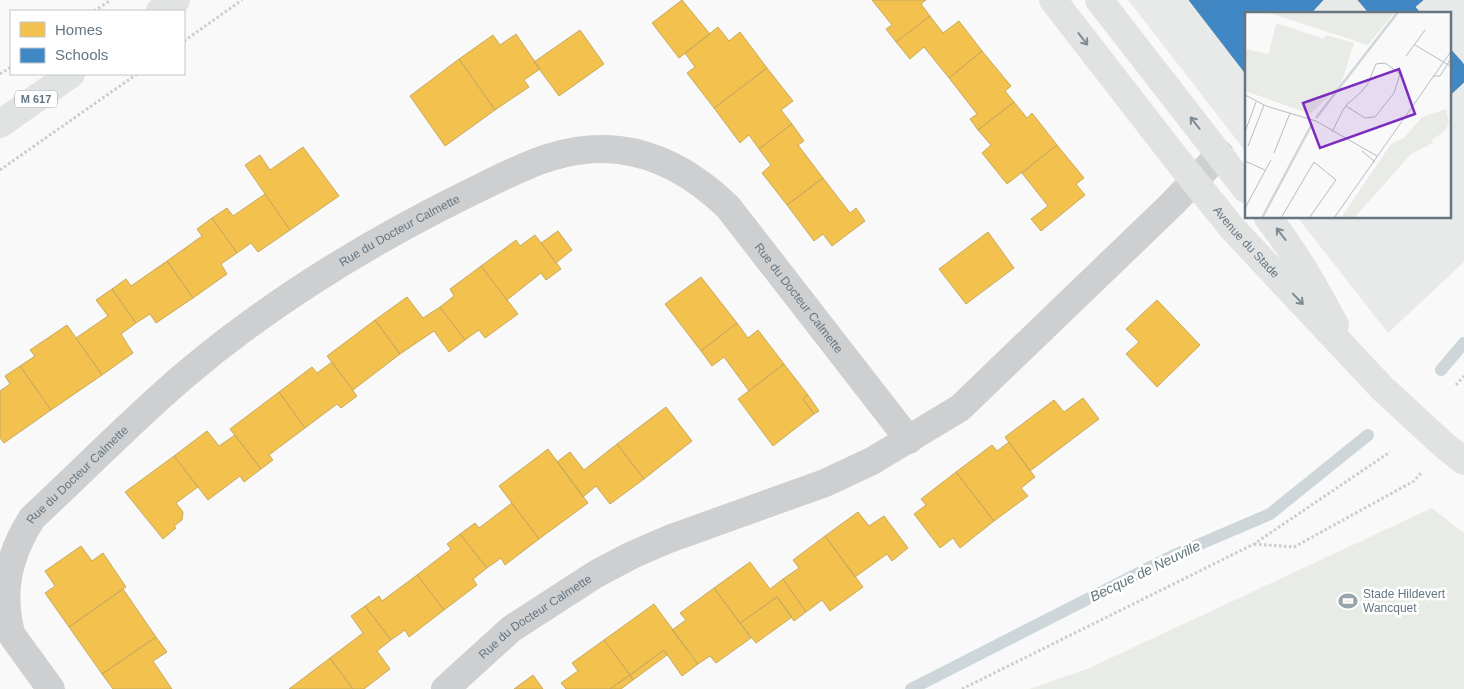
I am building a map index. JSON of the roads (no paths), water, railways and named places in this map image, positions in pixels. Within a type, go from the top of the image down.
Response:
[{"type":"main road","points":[[161,10],[176,0]]},
{"type":"main road","name":"Avenue du Stade","points":[[1053,0],[1233,229],[1382,388],[1455,454]]},
{"type":"main road","points":[[1099,0],[1245,188]]},
{"type":"main road","name":"M 617","points":[[0,124],[70,75]]},
{"type":"main road","points":[[1269,219],[1290,246],[1310,278],[1349,352]]},
{"type":"street","name":"Rue du Docteur Calmette","points":[[51,689],[12,634],[5,614],[2,592],[7,567],[17,542],[32,518],[185,376],[281,302],[328,270],[415,220],[520,168],[555,154],[583,150],[618,150],[645,154],[679,170],[707,187],[728,207],[909,440]]},
{"type":"street","name":"Rue du Docteur Calmette","points":[[445,689],[511,629],[596,574],[632,555],[669,539],[825,484],[909,440],[960,408],[1172,204],[1220,154]]},
{"type":"waterway","name":"Becque de Neuville","points":[[1441,370],[1464,343]]},
{"type":"waterway","name":"Becque de Neuville","points":[[911,689],[1172,556],[1270,514],[1368,435]]},
{"type":"place","name":"Stade Hildevert Wancquet","points":[[1348,601]]}]
